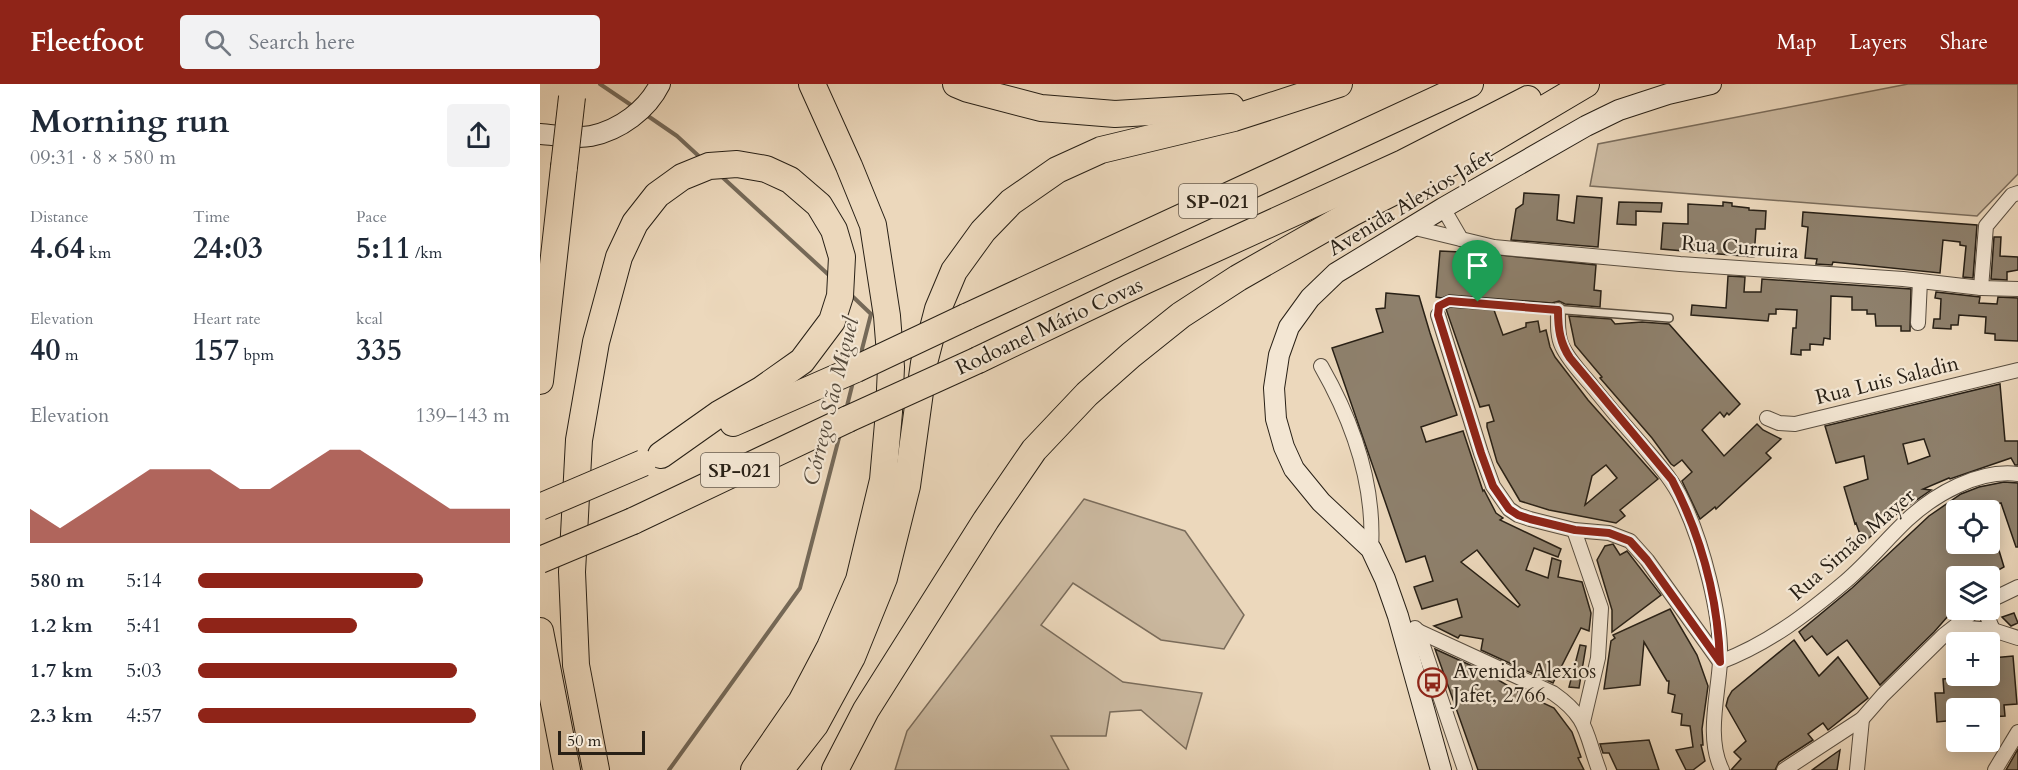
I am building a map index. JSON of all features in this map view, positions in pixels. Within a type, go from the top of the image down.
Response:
[{"type":"highway","points":[[754,770],[801,702],[830,647],[859,580],[883,480],[890,412],[891,367],[887,316],[873,225],[812,84]]},
{"type":"highway","points":[[956,84],[1041,108],[1115,114],[1280,104]]},
{"type":"highway","points":[[780,770],[815,725],[852,657],[884,578],[907,486],[924,363],[939,309],[954,271],[983,231],[1011,202],[1056,170],[1101,150],[1234,118],[1339,84]]},
{"type":"highway","name":"Rodoanel Mário Covas","points":[[540,507],[856,369],[1470,84]]},
{"type":"highway","name":"Rodoanel Mário Covas","points":[[540,561],[633,521],[848,418],[1404,163],[1506,111],[1553,84]]},
{"type":"highway","points":[[835,770],[866,710],[986,520],[1034,450],[1087,394],[1131,354],[1182,315],[1238,278],[1352,213],[1466,155],[1586,84]]},
{"type":"highway","points":[[540,381],[572,91]]},
{"type":"highway","points":[[596,770],[576,665],[572,572],[579,440],[596,342],[619,257],[635,223],[657,195],[682,177],[709,166],[737,164],[766,169],[790,180],[819,205],[834,230],[842,257],[840,296],[832,321],[802,362],[652,459]]},
{"type":"highway","points":[[540,631],[567,770]]},
{"type":"main road","points":[[540,134],[590,136],[612,129],[633,117],[646,105],[660,84]]},
{"type":"main road","name":"Avenida Alexios Jafet","points":[[1441,770],[1398,616],[1371,549],[1321,502],[1294,469],[1284,447],[1276,419],[1274,388],[1279,356],[1289,327],[1310,298],[1336,273],[1443,208],[1586,126],[1619,110],[1668,94],[1711,84]]},
{"type":"street","points":[[1981,288],[1986,225],[2012,195],[2018,193]]},
{"type":"street","points":[[1443,208],[1461,238]]},
{"type":"street","name":"Rua Curruira","points":[[1411,227],[1461,238],[1475,244],[1503,248],[2018,290]]},
{"type":"street","points":[[1918,323],[1920,281]]},
{"type":"street","points":[[1558,310],[1561,345],[1672,480],[1699,542],[1713,597],[1719,634],[1720,662],[1715,745],[1722,770]]},
{"type":"street","points":[[1438,315],[1481,453],[1498,494],[1509,509],[1518,515],[1575,530],[1609,533],[1635,546],[1720,662]]},
{"type":"street","name":"Avenida Alexios Jafet","points":[[1321,366],[1348,420],[1360,458],[1371,515],[1371,549]]},
{"type":"street","name":"Rua Luis Saladin","points":[[1767,418],[1779,423],[1795,424],[2018,370]]},
{"type":"street","name":"Rua Simão Mayer","points":[[1720,662],[1775,637],[1847,580],[1908,519],[1935,500],[1972,480],[1996,474],[2018,474]]},
{"type":"street","points":[[1575,530],[1601,608],[1598,658],[1583,722]]},
{"type":"street","points":[[2000,596],[2018,587]]},
{"type":"street","points":[[1398,616],[1418,631],[1553,693],[1568,703],[1583,722],[1599,770]]},
{"type":"street","points":[[1784,770],[1862,719],[1883,695],[1964,620]]},
{"type":"street","points":[[1989,620],[1993,630]]},
{"type":"street","points":[[1955,627],[1993,630],[2018,638]]},
{"type":"street","points":[[1418,631],[1465,770]]},
{"type":"street","points":[[1857,770],[1862,719]]},
{"type":"street","points":[[1995,770],[2018,732]]},
{"type":"lane","points":[[1438,315],[1439,306],[1449,301],[1669,318]]},
{"type":"shaded area","points":[[1908,84],[2018,84],[2018,174],[1977,216],[1590,186],[1598,144]]},
{"type":"shaded area","points":[[1084,499],[1185,531],[1244,615],[1224,649],[1161,640],[1073,583],[1041,625],[1123,682],[1202,693],[1186,749],[1141,710],[1110,712],[1106,736],[1051,736],[1069,770],[895,770],[907,731]]},
{"type":"building","points":[[1524,193],[1559,195],[1557,220],[1574,223],[1577,196],[1602,198],[1598,247],[1511,240],[1516,209],[1523,204]]},
{"type":"building","points":[[1619,202],[1662,203],[1661,212],[1636,211],[1636,225],[1617,224]]},
{"type":"building","points":[[1723,202],[1732,203],[1732,206],[1749,208],[1749,210],[1766,211],[1765,229],[1756,229],[1754,257],[1661,249],[1663,223],[1688,224],[1688,204],[1723,206]]},
{"type":"building","points":[[1803,212],[1977,225],[1973,278],[1963,277],[1966,246],[1960,245],[1960,242],[1943,240],[1940,273],[1833,262],[1832,265],[1816,264],[1817,259],[1805,258],[1808,227],[1802,226]]},
{"type":"building","points":[[1994,237],[2001,237],[2000,256],[2018,257],[2018,270],[2007,272],[2007,280],[1991,279]]},
{"type":"building","points":[[1440,251],[1596,265],[1594,290],[1601,291],[1600,307],[1565,304],[1559,301],[1552,303],[1449,295],[1442,298],[1436,297]]},
{"type":"building","points":[[1728,276],[1745,277],[1744,292],[1761,292],[1762,279],[1911,289],[1910,331],[1901,331],[1901,326],[1876,326],[1875,314],[1867,314],[1867,310],[1852,310],[1852,297],[1831,296],[1830,339],[1824,338],[1823,345],[1810,344],[1810,350],[1801,350],[1801,355],[1791,354],[1797,310],[1776,309],[1776,314],[1769,314],[1768,321],[1691,315],[1692,305],[1726,308]]},
{"type":"building","points":[[1936,292],[1980,297],[1979,303],[1997,304],[1998,297],[2018,298],[2018,341],[1995,340],[1995,334],[1985,333],[1986,317],[1959,315],[1958,325],[1951,325],[1951,329],[1933,328],[1934,319],[1940,319],[1941,299],[1935,298]]},
{"type":"building","points":[[1386,293],[1419,296],[1457,415],[1421,427],[1426,442],[1463,431],[1483,491],[1496,513],[1503,518],[1500,520],[1561,549],[1558,557],[1534,548],[1526,570],[1548,578],[1552,558],[1561,561],[1558,577],[1582,582],[1591,613],[1589,631],[1581,628],[1553,683],[1481,650],[1483,639],[1460,635],[1458,638],[1434,626],[1462,617],[1457,599],[1422,609],[1414,587],[1433,581],[1425,556],[1406,562],[1332,348],[1383,332],[1376,309],[1385,308]],"holes":[[[1477,550],[1520,605],[1518,607],[1461,562]]]},
{"type":"building","points":[[1450,307],[1494,310],[1503,335],[1526,327],[1526,323],[1538,321],[1540,332],[1546,330],[1555,357],[1588,400],[1658,479],[1620,510],[1625,516],[1616,523],[1549,510],[1520,501],[1497,462],[1487,427],[1487,423],[1494,421],[1489,405],[1480,407],[1446,309]],"holes":[[[1606,465],[1617,478],[1585,505],[1592,476]]]},
{"type":"building","points":[[1569,316],[1611,319],[1615,324],[1642,322],[1669,324],[1740,404],[1724,417],[1720,412],[1702,430],[1724,456],[1757,424],[1763,430],[1781,439],[1766,453],[1771,458],[1716,509],[1715,507],[1700,519],[1682,481],[1692,472],[1682,460],[1674,466],[1671,464],[1652,438],[1600,378],[1602,377],[1575,345]]},
{"type":"building","points":[[2000,384],[2005,441],[2018,441],[2018,465],[2015,465],[2011,458],[1923,489],[1931,490],[1898,513],[1863,543],[1844,487],[1868,479],[1864,456],[1836,463],[1825,426]],"holes":[[[1924,439],[1930,456],[1908,464],[1903,444]]]},
{"type":"building","points":[[2004,482],[2018,483],[2018,547],[2016,547],[2000,500],[1952,500],[1979,487]]},
{"type":"building","points":[[1946,504],[1946,554],[2000,554],[2004,567],[2000,569],[2000,566],[1946,566],[1946,618],[1880,685],[1847,640],[1827,655],[1812,636],[1805,641],[1799,632],[1852,588],[1929,516]]},
{"type":"building","points":[[1613,544],[1620,555],[1627,551],[1661,595],[1612,632],[1612,610],[1597,560],[1605,546]]},
{"type":"building","points":[[1670,609],[1697,655],[1708,686],[1702,729],[1703,745],[1701,745],[1705,761],[1693,770],[1686,770],[1676,750],[1693,747],[1690,726],[1681,725],[1682,714],[1672,712],[1675,695],[1668,693],[1669,681],[1644,642],[1640,685],[1604,689],[1611,641],[1615,638],[1613,635]]},
{"type":"building","points":[[2014,613],[2018,623],[2011,626],[2002,617]]},
{"type":"building","points":[[1794,640],[1819,676],[1838,657],[1868,698],[1828,730],[1823,723],[1808,734],[1813,740],[1779,762],[1775,770],[1731,770],[1741,759],[1734,752],[1746,741],[1726,706],[1728,698],[1732,691]]},
{"type":"building","points":[[1580,645],[1586,646],[1579,688],[1569,687]]},
{"type":"building","points":[[1435,649],[1483,671],[1534,701],[1537,700],[1554,708],[1572,732],[1581,757],[1578,758],[1584,770],[1478,770]]},
{"type":"building","points":[[2013,656],[2017,704],[2004,705],[2005,716],[2000,716],[2000,698],[1946,698],[1946,721],[1937,722],[1935,693],[1944,693],[1943,679],[1946,679],[1946,686],[2000,686],[2000,657]]},
{"type":"building","points":[[1649,740],[1659,770],[1617,770],[1609,753],[1603,753],[1600,744]]},
{"type":"building","points":[[2018,749],[2018,770],[2006,770]]},
{"type":"building","points":[[1840,750],[1837,770],[1812,770],[1830,757]]},
{"type":"waterway","name":"Córrego São Miguel","points":[[600,84],[634,107]]},
{"type":"waterway","name":"Córrego São Miguel","points":[[645,114],[677,136],[703,160]]},
{"type":"waterway","name":"Córrego São Miguel","points":[[720,175],[831,277]]},
{"type":"waterway","name":"Córrego São Miguel","points":[[850,294],[871,314],[860,357]]},
{"type":"waterway","name":"Córrego São Miguel","points":[[846,410],[853,382]]},
{"type":"waterway","name":"Córrego São Miguel","points":[[669,770],[800,588],[840,434]]},
{"type":"place","name":"Avenida Alexios Jafet, 2766","points":[[1432,683]]},
{"type":"route","points":[[1449,301],[1478,302],[1558,310],[1561,345],[1586,380],[1672,480],[1683,501],[1699,542],[1713,597],[1719,634],[1720,662],[1647,560],[1630,541],[1609,533],[1575,530],[1530,519],[1518,515],[1503,502],[1493,486],[1481,453],[1437,310],[1442,303],[1449,301]]}]
